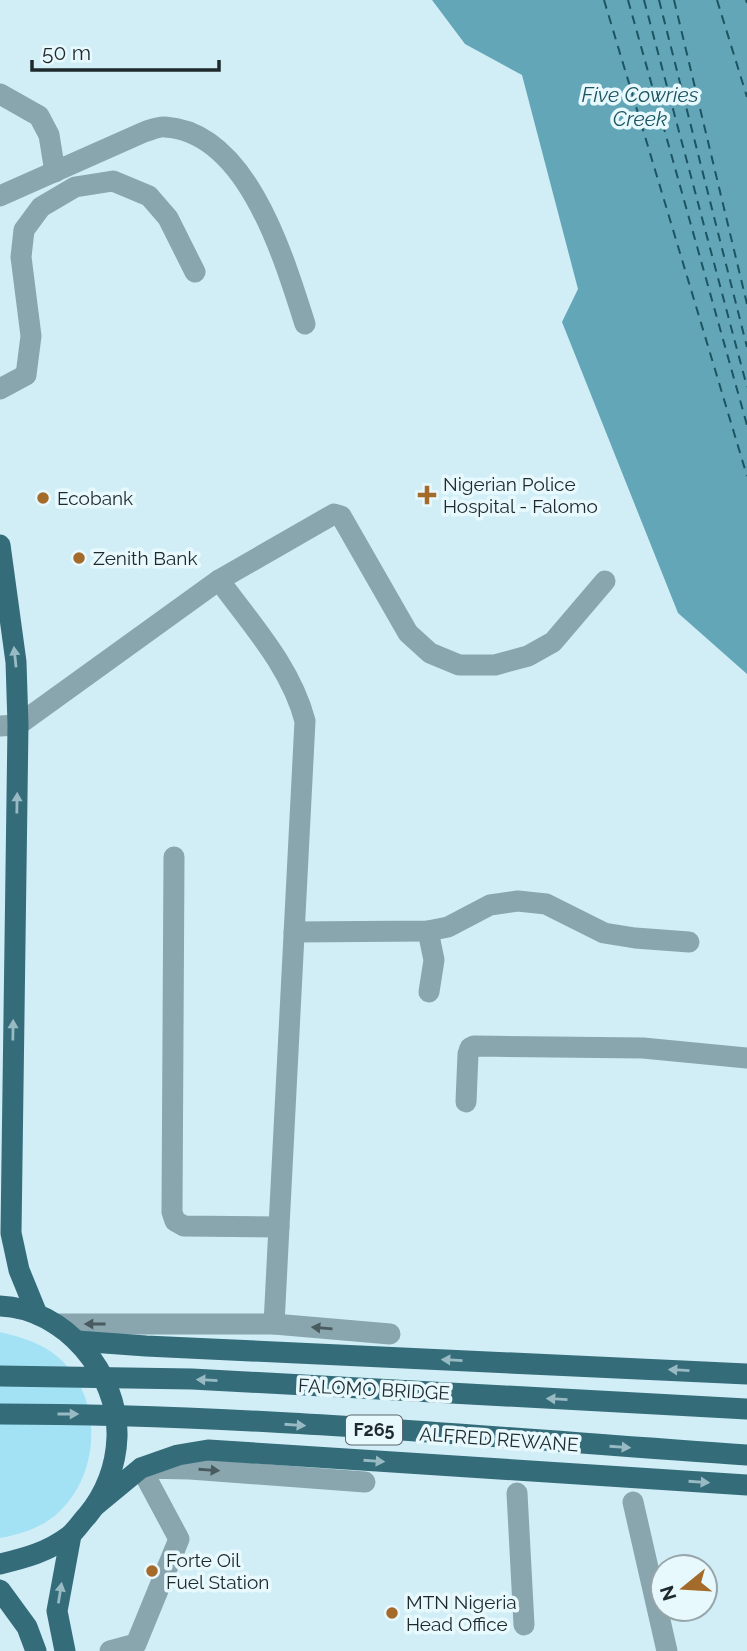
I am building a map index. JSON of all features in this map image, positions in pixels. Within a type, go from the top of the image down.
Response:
[{"type":"main road","points":[[0,545],[16,662],[9,725],[11,1233],[19,1270],[46,1319]]},
{"type":"main road","points":[[0,1306],[46,1319],[77,1341],[99,1369],[113,1402],[117,1437],[112,1472],[95,1506]]},
{"type":"main road","points":[[77,1341],[747,1374]]},
{"type":"main road","name":"FALOMO BRIDGE","points":[[0,1376],[192,1379],[747,1409]]},
{"type":"main road","name":"ALFRED REWANE","points":[[0,1414],[103,1414],[196,1418],[747,1455]]},
{"type":"main road","points":[[0,1564],[36,1555],[71,1535],[95,1506],[141,1468],[178,1455],[208,1451],[747,1485]]},
{"type":"main road","points":[[65,1651],[57,1611],[71,1535]]},
{"type":"main road","points":[[0,1590],[27,1627],[36,1651]]},
{"type":"street","points":[[0,93],[39,116],[49,135],[55,172]]},
{"type":"street","points":[[0,196],[163,126],[204,139],[235,166],[265,218],[304,324]]},
{"type":"street","points":[[0,389],[26,375],[31,336],[21,257],[24,230],[41,207],[75,187],[113,181],[149,196],[168,219],[195,272]]},
{"type":"street","points":[[9,725],[219,580],[334,514],[341,516],[408,633],[430,653],[459,665],[495,665],[528,656],[553,642],[606,581]]},
{"type":"street","points":[[219,580],[290,679],[300,700],[305,721],[274,1324]]},
{"type":"street","points":[[174,857],[172,1212],[175,1221],[184,1226],[279,1227]]},
{"type":"street","points":[[294,932],[448,928],[490,905],[518,901],[546,904],[604,933],[689,942]]},
{"type":"street","points":[[428,930],[434,960],[429,992]]},
{"type":"street","points":[[466,1101],[468,1054],[474,1046],[643,1048],[747,1058]]},
{"type":"street","points":[[46,1319],[274,1324],[390,1334]]},
{"type":"street","points":[[110,1651],[136,1644],[179,1539],[141,1468],[365,1482]]},
{"type":"street","points":[[517,1493],[524,1625]]},
{"type":"street","points":[[633,1502],[667,1651]]},
{"type":"shaded area","points":[[0,1332],[38,1344],[59,1358],[73,1374],[83,1393],[91,1435],[83,1477],[73,1496],[59,1512],[31,1530],[0,1538]]},
{"type":"water","name":"Five Cowries Creek","points":[[432,0],[747,0],[747,674],[678,613],[562,322],[578,289],[522,75],[465,44]]},
{"type":"ferry route","points":[[604,0],[747,476]]},
{"type":"ferry route","points":[[628,0],[747,425]]},
{"type":"ferry route","points":[[644,0],[747,387]]},
{"type":"ferry route","points":[[659,0],[747,347]]},
{"type":"ferry route","points":[[674,0],[747,304]]},
{"type":"ferry route","points":[[717,0],[747,97]]},
{"type":"place","name":"Nigerian Police Hospital - Falomo","points":[[427,495]]},
{"type":"place","name":"Ecobank","points":[[43,498]]},
{"type":"place","name":"Zenith Bank","points":[[79,558]]},
{"type":"place","name":"Forte Oil Fuel Station","points":[[152,1571]]},
{"type":"place","name":"MTN Nigeria Head Office","points":[[392,1613]]}]
